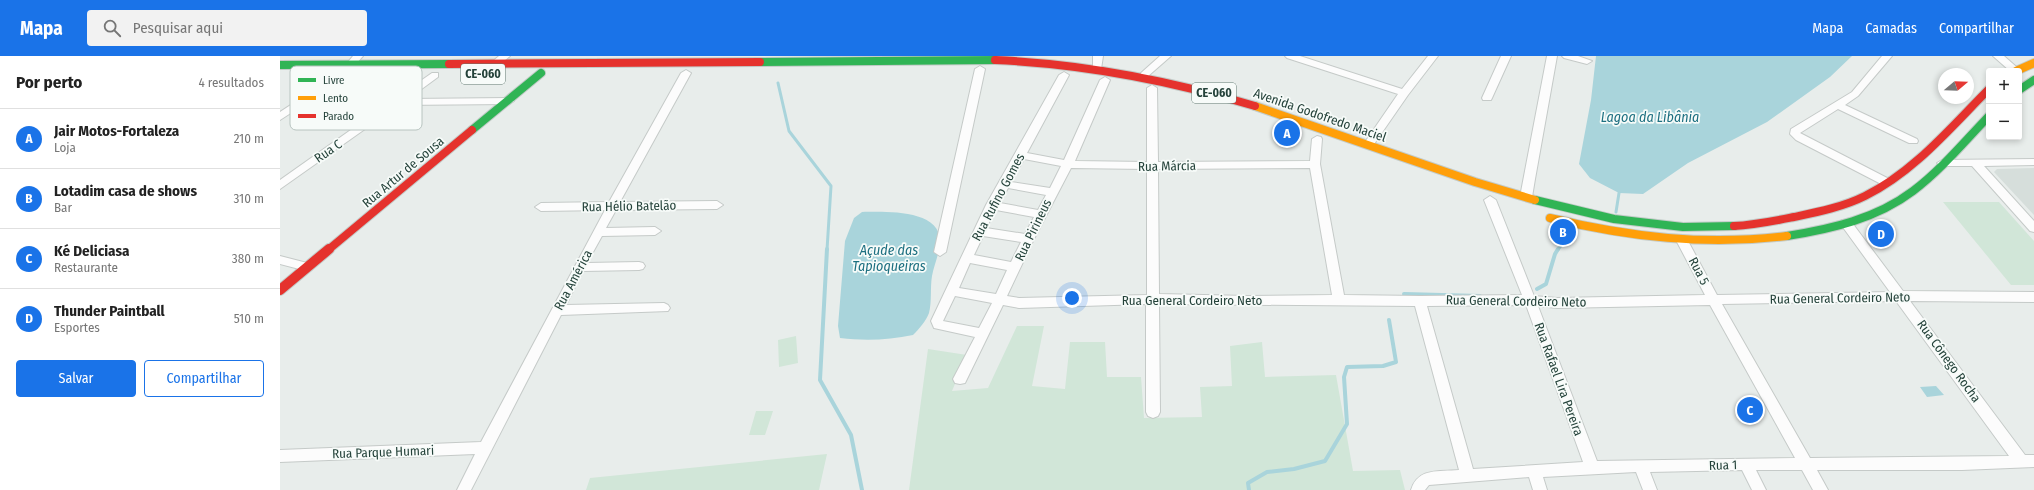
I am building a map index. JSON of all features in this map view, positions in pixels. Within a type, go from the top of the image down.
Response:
[{"type":"main road","name":"Avenida Godofredo Maciel","points":[[280,65],[495,64],[869,58],[997,60],[1098,67],[1144,75],[1276,112],[1368,145],[1526,197],[1576,211],[1629,221],[1677,226],[1747,226],[1786,221],[1837,207],[1874,192],[1887,183],[1933,144],[1986,92]]},
{"type":"main road","points":[[2022,68],[2034,63]]},
{"type":"main road","name":"CE-060","points":[[821,71],[980,69],[1064,75],[1152,88],[1202,101]]},
{"type":"main road","name":"Rua Artur de Sousa","points":[[280,290],[545,73],[526,74]]},
{"type":"main road","points":[[422,75],[438,75]]},
{"type":"main road","points":[[2022,88],[2034,80]]},
{"type":"main road","points":[[1542,216],[1613,234],[1684,242],[1772,238],[1819,230],[1846,223],[1898,201],[1921,185],[1986,119]]},
{"type":"main road","points":[[1487,199],[1503,204]]},
{"type":"street","points":[[351,65],[358,56]]},
{"type":"street","points":[[495,64],[504,56]]},
{"type":"street","points":[[1098,56],[1098,67]]},
{"type":"street","points":[[1144,75],[1166,56]]},
{"type":"street","points":[[1290,56],[1404,93]]},
{"type":"street","points":[[1368,145],[1404,93],[1433,56]]},
{"type":"street","points":[[1487,98],[1506,56]]},
{"type":"street","points":[[1526,197],[1552,56]]},
{"type":"street","points":[[1567,56],[1588,61]]},
{"type":"street","points":[[1887,56],[1855,94],[1839,106],[1795,131],[1795,134],[1800,138],[1887,183]]},
{"type":"street","points":[[1998,56],[2012,68]]},
{"type":"street","points":[[940,252],[980,69]]},
{"type":"street","name":"Rua América","points":[[464,490],[579,267],[686,72]]},
{"type":"street","name":"Rua C","points":[[422,85],[438,75]]},
{"type":"street","name":"Rua Rufino Gomes","points":[[983,334],[938,325],[937,321],[992,205],[1064,75]]},
{"type":"street","name":"Rua Pirineus","points":[[960,378],[983,334],[1051,192],[1068,164],[1105,80]]},
{"type":"street","points":[[1152,88],[1154,412]]},
{"type":"street","points":[[422,102],[509,101]]},
{"type":"street","points":[[1839,106],[1912,141]]},
{"type":"street","points":[[280,117],[290,110]]},
{"type":"street","name":"Rua C","points":[[280,185],[358,130]]},
{"type":"street","points":[[1317,139],[1315,164],[1339,299]]},
{"type":"street","name":"Rua Márcia","points":[[1020,155],[1068,164],[1113,166],[1315,164]]},
{"type":"street","points":[[1974,162],[2034,228]]},
{"type":"street","points":[[1942,163],[2034,162]]},
{"type":"street","points":[[1004,184],[1051,192]]},
{"type":"street","name":"Rua Rafael Lira Pereira","points":[[1487,199],[1530,300],[1592,469]]},
{"type":"street","name":"Rua Hélio Batelão","points":[[541,207],[717,205]]},
{"type":"street","points":[[992,205],[1041,214]]},
{"type":"street","name":"Rua Cônego Rocha","points":[[1846,223],[2028,461]]},
{"type":"street","points":[[599,232],[655,231]]},
{"type":"street","points":[[979,231],[1028,239]]},
{"type":"street","name":"Rua 5","points":[[1684,242],[1714,301],[1807,464]]},
{"type":"street","points":[[967,258],[1015,267]]},
{"type":"street","points":[[280,260],[308,267]]},
{"type":"street","points":[[579,267],[639,266]]},
{"type":"street","name":"Rua General Cordeiro Neto","points":[[951,291],[998,300],[1019,302],[1154,299],[1248,301],[1339,299],[1420,301],[1530,300],[1557,303],[1902,296],[2034,297]]},
{"type":"street","points":[[1420,301],[1468,475]]},
{"type":"street","points":[[557,310],[664,308]]},
{"type":"street","name":"Rua Parque Humari","points":[[280,456],[486,448]]},
{"type":"street","name":"Rua 1","points":[[1418,490],[1420,484],[1426,479],[1534,471],[1746,464],[1915,465],[2028,461]]},
{"type":"street","points":[[1746,464],[1759,490]]},
{"type":"street","points":[[1807,464],[1821,490]]},
{"type":"street","points":[[1641,468],[1650,490]]},
{"type":"street","points":[[1534,471],[1540,490]]},
{"type":"shaded area","points":[[2034,168],[2034,215],[1994,172],[1997,169]]},
{"type":"green space","points":[[1943,202],[1999,202],[2034,241],[2034,285],[2011,285]]},
{"type":"green space","points":[[1017,326],[1044,326],[1032,386],[1065,389],[1070,342],[1105,342],[1107,377],[1141,377],[1144,418],[1202,417],[1200,387],[1232,386],[1230,346],[1262,342],[1265,377],[1336,375],[1353,471],[1400,470],[1405,490],[909,490],[928,349],[967,355],[952,391],[988,388]]},
{"type":"green space","points":[[796,336],[798,363],[779,367],[778,340]]},
{"type":"green space","points":[[756,411],[773,411],[765,435],[749,435]]},
{"type":"green space","points":[[827,454],[819,490],[586,490],[590,478]]},
{"type":"water","name":"Lagoa da Libânia","points":[[1596,56],[1852,56],[1830,77],[1767,122],[1688,163],[1643,194],[1619,193],[1590,178],[1579,164],[1591,100]]},
{"type":"water","name":"Açude das Tapioqueiras","points":[[862,212],[910,214],[922,218],[932,224],[938,232],[940,244],[932,276],[929,313],[922,325],[913,335],[877,340],[840,338],[838,326],[845,241],[854,218]]},
{"type":"water","points":[[1936,386],[1944,395],[1927,397],[1920,387]]},
{"type":"waterway","points":[[778,83],[789,131],[831,186],[827,250]]},
{"type":"waterway","points":[[1616,212],[1619,193]]},
{"type":"waterway","points":[[1558,250],[1569,234]]},
{"type":"waterway","points":[[827,249],[820,380],[851,435],[862,490]]},
{"type":"waterway","points":[[1537,289],[1546,284],[1555,254],[1558,249]]},
{"type":"waterway","points":[[1404,294],[1480,296]]},
{"type":"waterway","points":[[1249,490],[1248,483],[1267,472],[1294,469],[1325,461],[1347,424],[1344,377],[1347,367],[1383,366],[1396,362],[1389,320]]},
{"type":"traffic: fast","points":[[760,62],[995,60]]},
{"type":"traffic: fast","points":[[280,65],[449,64]]},
{"type":"traffic: fast","points":[[472,130],[541,73]]},
{"type":"traffic: fast","points":[[2022,88],[2034,80]]},
{"type":"traffic: fast","points":[[1787,236],[1845,224],[1873,214],[1900,200],[1936,172],[1986,119]]},
{"type":"traffic: fast","points":[[1535,200],[1614,219],[1683,227],[1734,226]]},
{"type":"traffic: slow","points":[[2022,68],[2034,63]]},
{"type":"traffic: slow","points":[[1255,106],[1475,182],[1535,200]]},
{"type":"traffic: slow","points":[[1550,218],[1608,231],[1667,239],[1727,241],[1757,240],[1787,236]]},
{"type":"traffic: jam","points":[[995,60],[1062,64],[1127,73],[1190,87],[1255,106]]},
{"type":"traffic: jam","points":[[449,64],[760,62]]},
{"type":"traffic: jam","points":[[1734,226],[1764,223],[1825,211],[1864,197],[1889,182],[1920,158],[1986,92]]},
{"type":"traffic: jam","points":[[280,290],[472,130]]},
{"type":"place","name":"Jair Motos-Fortaleza","points":[[1287,133]]},
{"type":"place","name":"Lotadim casa de shows","points":[[1563,232]]},
{"type":"place","name":"Thunder Paintball","points":[[1881,234]]},
{"type":"place","name":"Ké Deliciasa","points":[[1750,410]]}]
